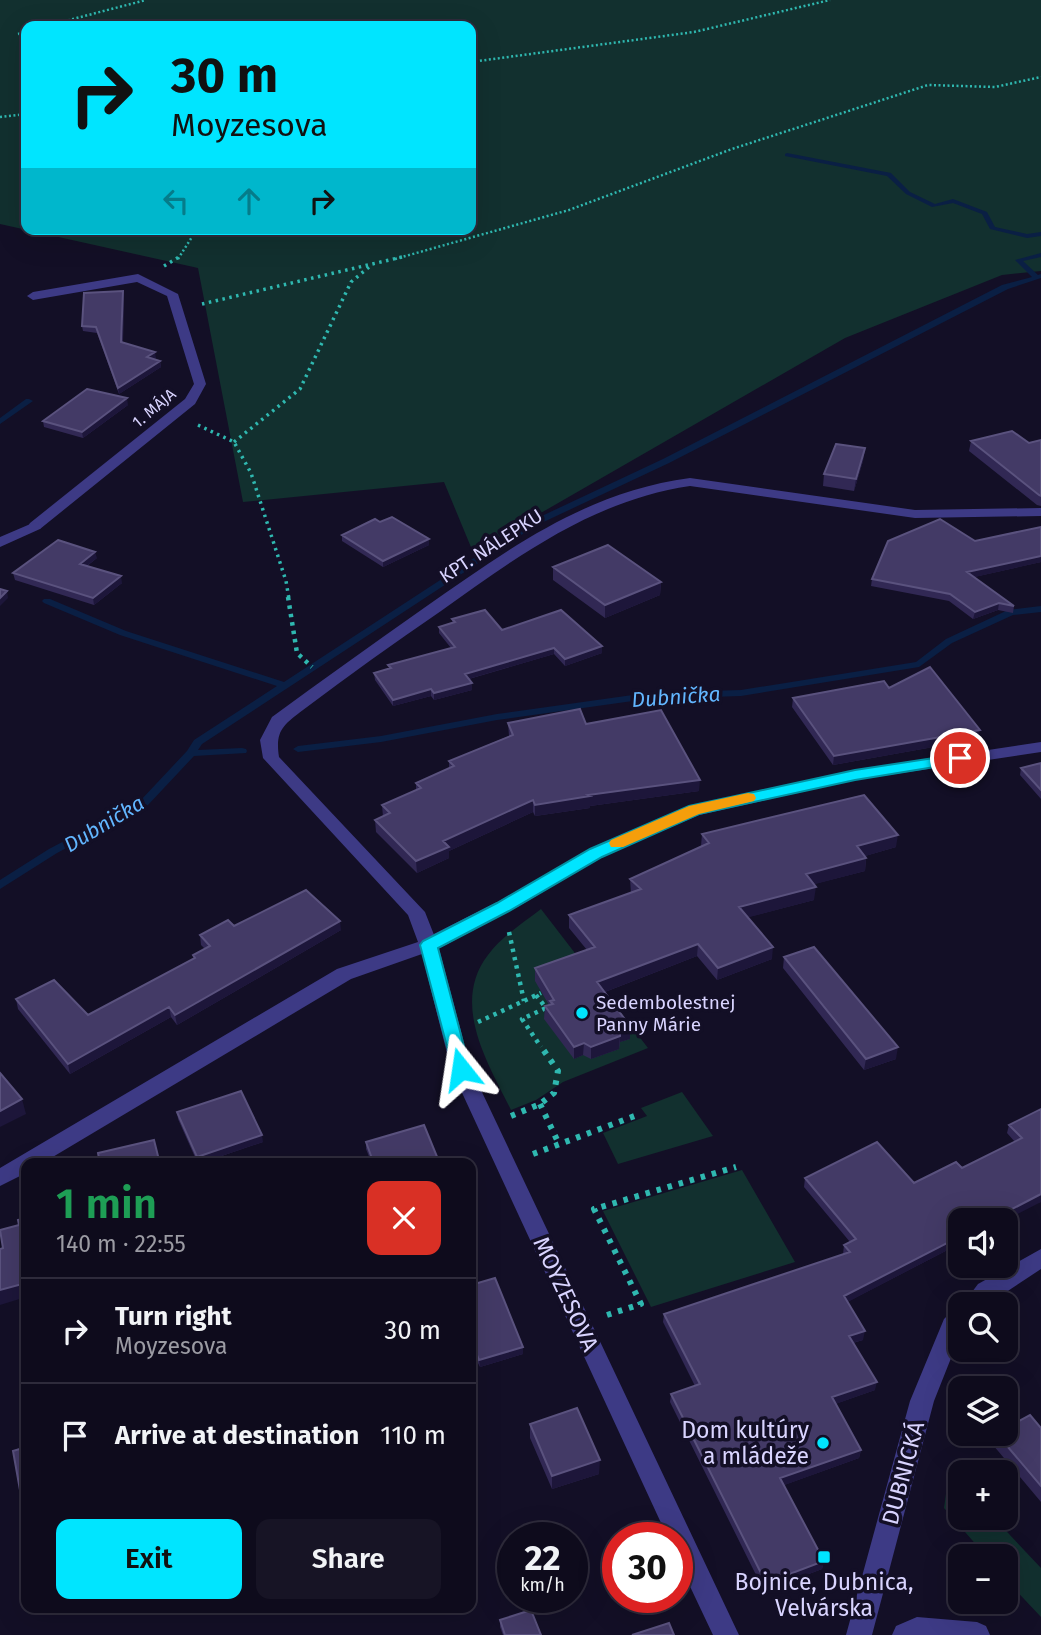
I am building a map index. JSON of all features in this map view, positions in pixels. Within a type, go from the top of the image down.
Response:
[{"type":"street","points":[[33,296],[138,278]]},
{"type":"street","name":"1. MÁJA","points":[[0,543],[35,526],[190,401],[200,384],[172,294],[138,278]]},
{"type":"street","name":"KPT. NÁLEPKU","points":[[429,945],[416,912],[271,758],[268,740],[278,721],[333,680],[560,525],[640,489],[665,483],[690,482],[915,514],[1041,512]]},
{"type":"street","points":[[34,1158],[344,974],[429,945],[503,907],[596,853],[694,810],[855,775],[1041,747]]},
{"type":"street","name":"MOYZESOVA","points":[[429,945],[461,1069],[726,1635]]},
{"type":"street","points":[[0,1178],[21,1166]]},
{"type":"street","points":[[985,1292],[1041,1258]]},
{"type":"street","name":"DUBNICKÁ","points":[[859,1635],[922,1401],[948,1336]]},
{"type":"street","points":[[905,1635],[917,1630],[977,1635]]},
{"type":"path","points":[[65,21],[146,0]]},
{"type":"path","points":[[476,61],[694,32],[830,0]]},
{"type":"path","points":[[180,321],[203,303],[371,266],[569,210],[733,149],[928,85],[995,87],[1041,77]]},
{"type":"path","points":[[0,117],[21,115]]},
{"type":"path","points":[[138,278],[178,259],[193,235]]},
{"type":"path","points":[[234,442],[300,389],[351,282],[371,266]]},
{"type":"path","points":[[168,419],[202,425],[234,442],[251,473],[286,580],[297,653],[305,662]]},
{"type":"path","points":[[503,907],[524,1001]]},
{"type":"path","points":[[451,1034],[538,994],[545,1009],[522,1019],[558,1071],[554,1093],[540,1104],[488,1127]]},
{"type":"path","points":[[540,1104],[559,1144]]},
{"type":"path","points":[[506,1164],[639,1114]]},
{"type":"path","points":[[580,1323],[641,1304],[594,1209],[736,1167]]},
{"type":"green space","points":[[0,0],[1041,0],[1041,271],[1002,275],[845,338],[473,552],[444,482],[243,502],[198,268],[50,235],[476,235],[476,21],[21,21],[21,229],[0,224]]},
{"type":"green space","points":[[541,909],[648,1048],[563,1082],[536,1100],[511,1110],[477,1034],[472,994],[477,974],[488,955],[506,936]]},
{"type":"green space","points":[[682,1092],[713,1136],[618,1164],[603,1133],[647,1116],[641,1108]]},
{"type":"green space","points":[[742,1170],[795,1262],[651,1307],[603,1211]]},
{"type":"green space","points":[[948,1479],[948,1513],[944,1508]]},
{"type":"green space","points":[[963,1530],[1005,1530],[1041,1568],[1041,1617],[1018,1593],[1018,1544],[976,1544]]},
{"type":"building","points":[[123,291],[121,342],[155,352],[147,357],[160,361],[118,388],[96,327],[82,326],[84,293]]},
{"type":"building","points":[[87,389],[127,398],[82,432],[43,421]]},
{"type":"building","points":[[1012,431],[1029,443],[1041,440],[1041,496],[971,441]]},
{"type":"building","points":[[836,444],[865,448],[856,479],[824,474]]},
{"type":"building","points":[[392,517],[429,539],[383,561],[342,535],[375,519],[380,522]]},
{"type":"building","points":[[940,519],[975,541],[1041,527],[1041,556],[967,572],[1014,606],[999,603],[975,612],[950,594],[872,579],[888,541]]},
{"type":"building","points":[[58,540],[95,552],[80,564],[121,576],[93,598],[13,573]]},
{"type":"building","points":[[608,545],[661,582],[605,605],[553,567]]},
{"type":"building","points":[[0,589],[7,591],[0,598]]},
{"type":"building","points":[[485,610],[502,630],[561,610],[602,646],[565,659],[554,648],[465,674],[472,683],[434,693],[431,689],[393,700],[374,673],[391,668],[388,665],[455,647],[439,627],[455,622],[452,619]]},
{"type":"building","points":[[930,667],[980,730],[834,756],[793,698],[884,681],[889,688]]},
{"type":"building","points":[[580,709],[586,724],[661,710],[700,780],[535,805],[533,800],[443,841],[449,847],[416,861],[375,820],[390,813],[382,805],[421,788],[416,783],[454,766],[449,761],[513,735],[508,723]]},
{"type":"building","points":[[1041,763],[1041,790],[1021,768]]},
{"type":"building","points":[[864,795],[898,835],[857,846],[866,858],[806,874],[816,887],[739,907],[773,947],[718,968],[698,944],[597,982],[630,1026],[620,1029],[620,1036],[591,1047],[584,1043],[574,1047],[545,1006],[553,1004],[550,1001],[554,1000],[535,968],[595,947],[569,915],[641,889],[630,879],[709,843],[702,834]]},
{"type":"building","points":[[306,890],[340,921],[175,1015],[169,1007],[68,1064],[16,999],[54,980],[88,1015],[195,958],[193,955],[210,946],[200,935],[228,920],[234,926]]},
{"type":"building","points":[[814,947],[898,1047],[866,1059],[784,957]]},
{"type":"building","points":[[0,1073],[22,1099],[0,1111]]},
{"type":"building","points":[[241,1091],[262,1135],[197,1157],[177,1112]]},
{"type":"building","points":[[1041,1109],[1041,1194],[1014,1208],[948,1208],[948,1243],[844,1296],[865,1331],[849,1336],[877,1382],[832,1397],[861,1450],[780,1478],[824,1561],[766,1583],[671,1394],[700,1384],[664,1314],[850,1252],[844,1245],[856,1239],[805,1178],[877,1142],[914,1183],[956,1162],[962,1168],[1022,1138],[1009,1125]]},
{"type":"building","points":[[424,1125],[438,1158],[372,1158],[366,1142]]},
{"type":"building","points":[[154,1140],[158,1158],[99,1158],[98,1153]]},
{"type":"building","points":[[21,1219],[21,1284],[0,1290],[0,1249],[3,1248],[0,1230],[19,1225],[18,1220]]},
{"type":"building","points":[[495,1278],[523,1347],[479,1360],[476,1353],[476,1284]]},
{"type":"building","points":[[577,1408],[600,1460],[552,1476],[530,1424]]},
{"type":"building","points":[[1030,1415],[1041,1428],[1041,1486],[1007,1446],[1018,1446],[1018,1422]]},
{"type":"building","points":[[21,1449],[21,1496],[13,1451]]},
{"type":"building","points":[[522,1613],[532,1613],[541,1635],[505,1635],[500,1620]]},
{"type":"building","points":[[669,1623],[674,1635],[632,1635]]},
{"type":"waterway","points":[[787,155],[889,174],[908,193],[934,206],[953,201],[985,213],[992,228],[1027,236],[1041,234]]},
{"type":"waterway","points":[[1036,277],[1018,260],[1041,255]]},
{"type":"waterway","points":[[191,753],[198,742],[532,524],[666,461],[1005,287],[1041,276]]},
{"type":"waterway","points":[[0,422],[29,401]]},
{"type":"waterway","points":[[47,601],[123,633],[284,685]]},
{"type":"waterway","name":"Dubnička","points":[[298,749],[381,739],[497,717],[647,696],[741,693],[919,664],[949,641],[1011,612],[1041,609]]},
{"type":"waterway","name":"Dubnička","points":[[191,753],[242,751]]},
{"type":"waterway","name":"Dubnička","points":[[0,885],[53,851],[144,803],[191,753]]},
{"type":"slow traffic","points":[[617,843],[694,810],[748,798]]},
{"type":"place","name":"Sedembolestnej Panny Márie","points":[[582,1013]]},
{"type":"place","name":"Dom kultúry a mládeže","points":[[823,1443]]},
{"type":"place","name":"Bojnice, Dubnica, Velvárska","points":[[824,1557]]},
{"type":"route","points":[[461,1069],[429,945],[503,907],[596,853],[694,810],[855,775],[960,758]]}]
